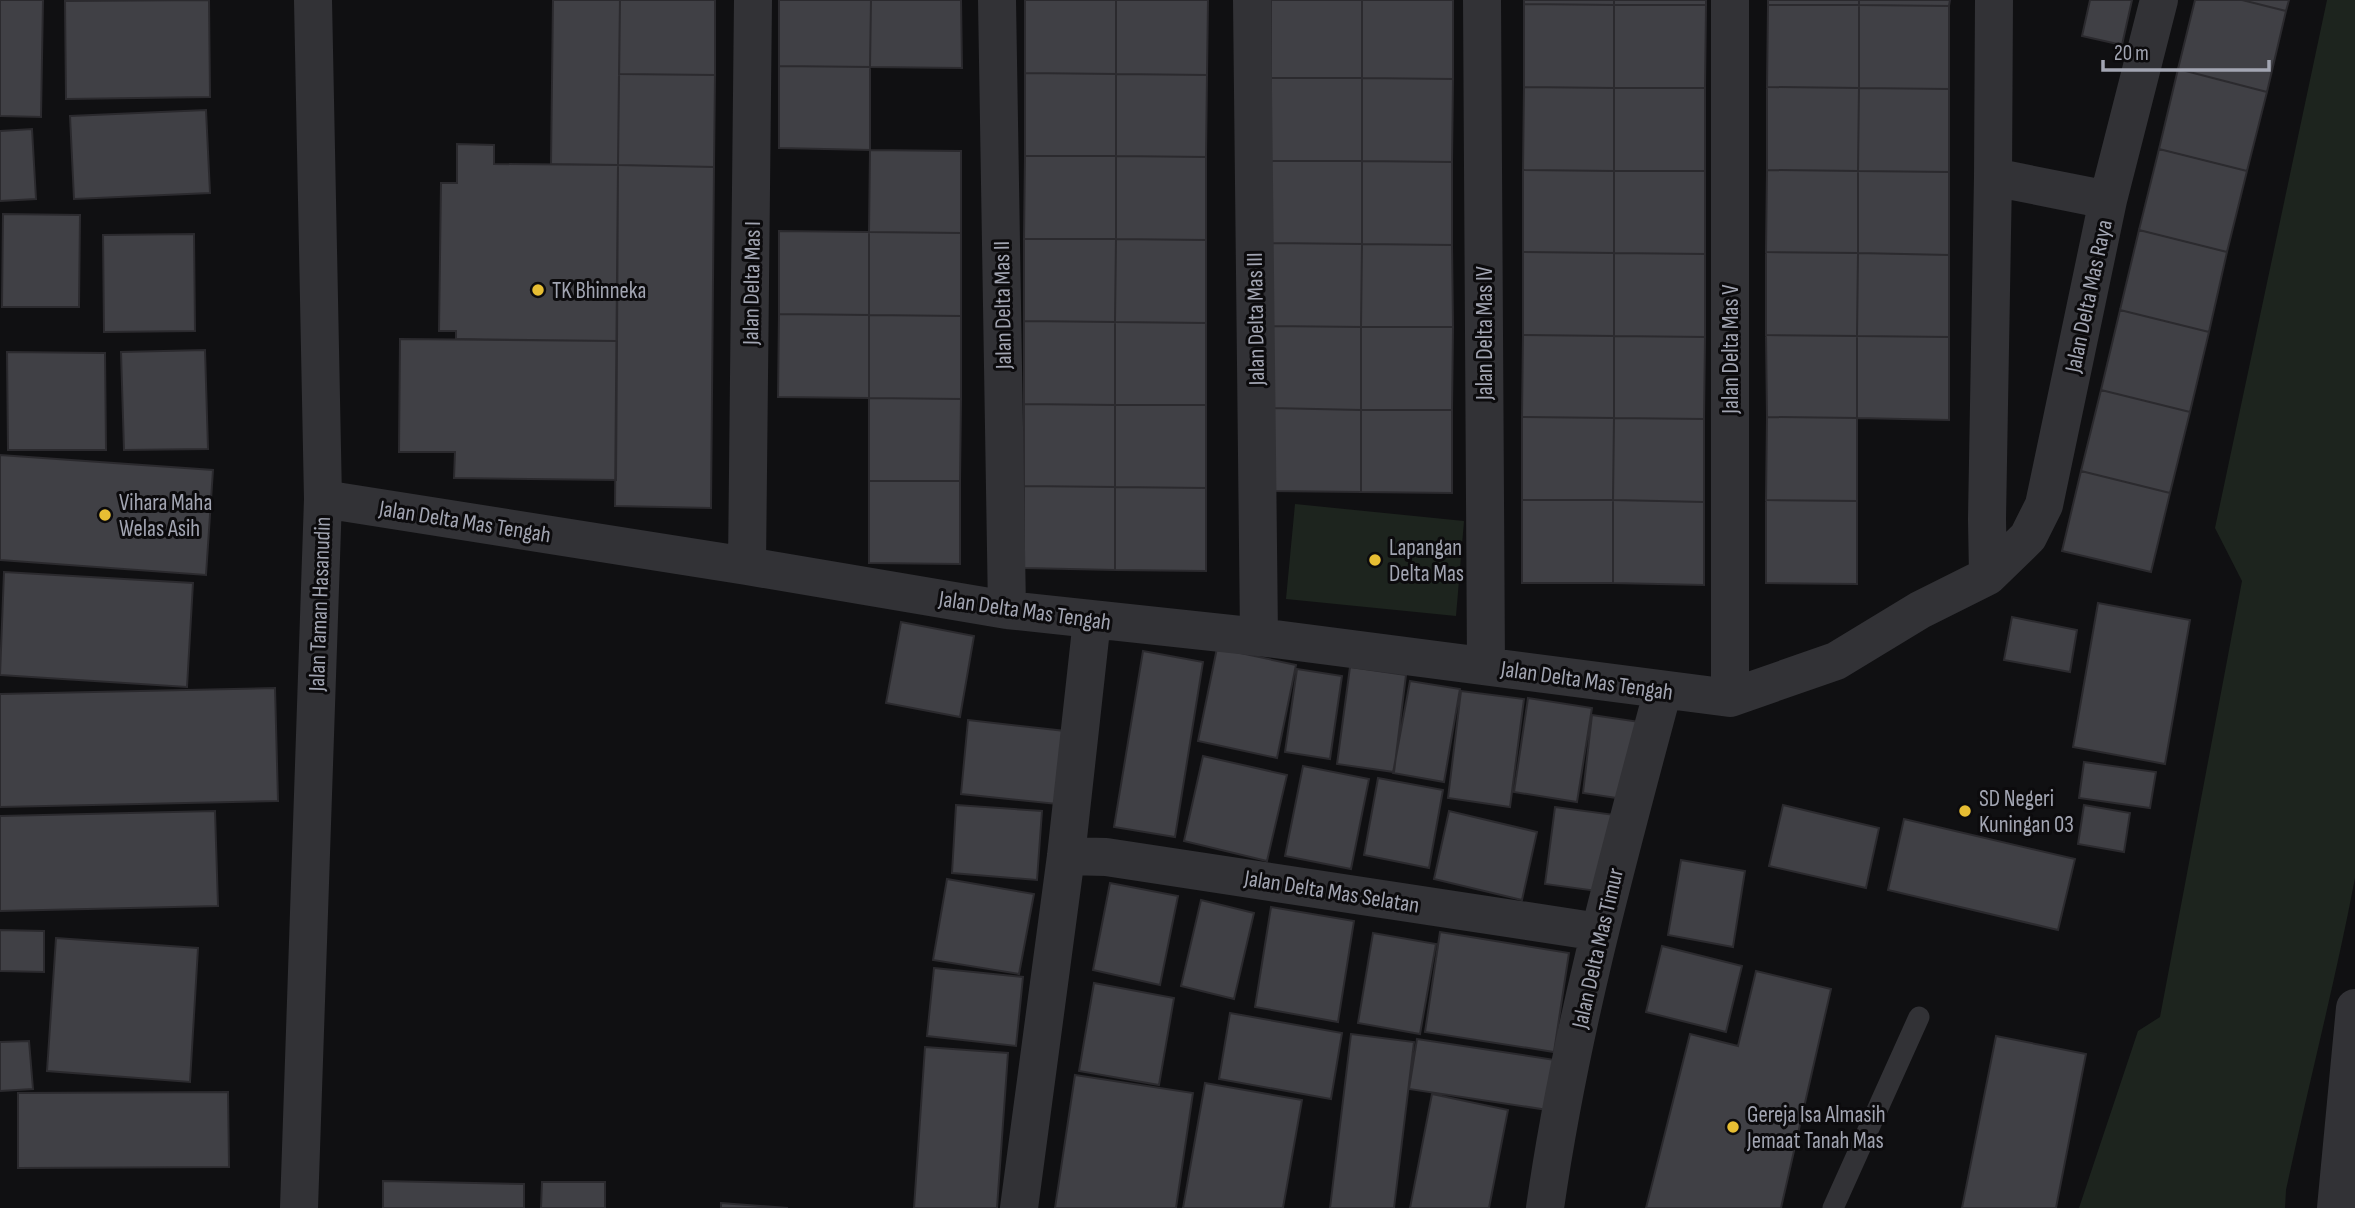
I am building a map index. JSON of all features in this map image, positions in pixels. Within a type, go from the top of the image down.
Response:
[{"type":"street","name":"Jalan Taman Hasanudin","points":[[299,1208],[323,499],[313,0]]},
{"type":"street","name":"Jalan Delta Mas I","points":[[747,566],[753,0]]},
{"type":"street","name":"Jalan Delta Mas II","points":[[997,0],[1007,610]]},
{"type":"street","name":"Jalan Delta Mas III","points":[[1252,0],[1259,638]]},
{"type":"street","name":"Jalan Delta Mas IV","points":[[1482,0],[1486,666]]},
{"type":"street","name":"Jalan Delta Mas V","points":[[1730,0],[1730,698]]},
{"type":"street","points":[[1989,576],[1987,519],[1994,0]]},
{"type":"street","name":"Jalan Delta Mas Raya","points":[[1730,698],[1836,661],[1920,610],[1989,576],[2028,537],[2044,505],[2108,200],[2159,0]]},
{"type":"street","points":[[1993,177],[2108,200]]},
{"type":"street","name":"Jalan Delta Mas Tengah","points":[[323,499],[1007,610],[1259,638],[1730,698]]},
{"type":"street","points":[[1019,1208],[1066,856],[1093,620]]},
{"type":"street","name":"Jalan Delta Mas Timur","points":[[1545,1208],[1557,1124],[1599,932],[1663,690]]},
{"type":"street","name":"Jalan Delta Mas Selatan","points":[[1066,856],[1106,857],[1599,932]]},
{"type":"street","points":[[2336,1208],[2355,1008]]},
{"type":"lane","points":[[1833,1208],[1919,1017]]},
{"type":"shaded area","points":[[2327,0],[2355,0],[2355,878],[2347,917],[2286,1190],[2285,1208],[2079,1208],[2138,1031],[2160,1017],[2242,581],[2215,528]]},
{"type":"shaded area","name":"Lapangan Delta Mas","points":[[1295,504],[1464,521],[1456,616],[1286,599]]},
{"type":"building","points":[[0,0],[43,0],[41,117],[0,116]]},
{"type":"building","points":[[209,0],[210,97],[66,99],[65,1]]},
{"type":"building","points":[[553,0],[620,0],[618,165],[551,164]]},
{"type":"building","points":[[620,0],[715,0],[715,75],[619,74]]},
{"type":"building","points":[[779,0],[871,0],[870,67],[779,66]]},
{"type":"building","points":[[871,0],[961,0],[962,68],[870,67]]},
{"type":"building","points":[[1025,0],[1116,0],[1116,74],[1025,73]]},
{"type":"building","points":[[1116,0],[1208,0],[1207,75],[1116,74]]},
{"type":"building","points":[[1271,0],[1362,0],[1362,78],[1271,78]]},
{"type":"building","points":[[1362,0],[1453,0],[1453,79],[1362,78]]},
{"type":"building","points":[[1524,0],[1614,0],[1614,5],[1524,4]]},
{"type":"building","points":[[1614,0],[1706,0],[1706,5],[1614,5]]},
{"type":"building","points":[[1768,0],[1859,0],[1859,5],[1768,5]]},
{"type":"building","points":[[1859,0],[1950,0],[1949,6],[1859,5]]},
{"type":"building","points":[[2090,0],[2132,0],[2122,45],[2082,36]]},
{"type":"building","points":[[2195,0],[2242,0],[2286,11],[2267,92],[2178,69]]},
{"type":"building","points":[[2242,0],[2289,0],[2286,11]]},
{"type":"building","points":[[1524,4],[1614,5],[1614,88],[1524,87]]},
{"type":"building","points":[[1614,5],[1706,5],[1705,88],[1614,88]]},
{"type":"building","points":[[1768,5],[1859,5],[1859,88],[1767,87]]},
{"type":"building","points":[[1859,5],[1949,6],[1949,89],[1859,88]]},
{"type":"building","points":[[779,66],[870,67],[870,150],[779,148]]},
{"type":"building","points":[[2178,69],[2267,92],[2247,171],[2159,149]]},
{"type":"building","points":[[1025,73],[1116,74],[1116,156],[1025,156]]},
{"type":"building","points":[[619,74],[715,75],[714,167],[618,165]]},
{"type":"building","points":[[1116,74],[1207,75],[1206,157],[1116,156]]},
{"type":"building","points":[[1271,78],[1362,78],[1362,161],[1271,161]]},
{"type":"building","points":[[1362,78],[1453,79],[1452,162],[1362,161]]},
{"type":"building","points":[[1524,87],[1614,88],[1614,171],[1523,170]]},
{"type":"building","points":[[1767,87],[1859,88],[1858,171],[1767,170]]},
{"type":"building","points":[[1614,88],[1705,88],[1705,171],[1614,171]]},
{"type":"building","points":[[1859,88],[1949,89],[1949,172],[1858,171]]},
{"type":"building","points":[[206,110],[210,193],[74,199],[70,116]]},
{"type":"building","points":[[32,129],[36,199],[0,201],[0,131]]},
{"type":"building","points":[[457,144],[494,145],[494,164],[618,165],[617,341],[456,339],[456,331],[439,331],[441,183],[457,183]]},
{"type":"building","points":[[2159,149],[2247,171],[2227,252],[2139,230]]},
{"type":"building","points":[[870,150],[961,151],[961,233],[869,232]]},
{"type":"building","points":[[1025,156],[1116,156],[1116,239],[1024,239]]},
{"type":"building","points":[[1116,156],[1206,157],[1206,240],[1116,239]]},
{"type":"building","points":[[1271,161],[1362,161],[1362,244],[1270,243]]},
{"type":"building","points":[[1362,161],[1452,162],[1452,245],[1362,244]]},
{"type":"building","points":[[618,165],[714,167],[711,508],[615,506]]},
{"type":"building","points":[[1523,170],[1614,171],[1614,253],[1523,252]]},
{"type":"building","points":[[1767,170],[1858,171],[1858,253],[1766,252]]},
{"type":"building","points":[[1614,171],[1705,171],[1705,254],[1614,253]]},
{"type":"building","points":[[1858,171],[1949,172],[1949,255],[1858,253]]},
{"type":"building","points":[[3,214],[80,215],[79,307],[2,307]]},
{"type":"building","points":[[2139,230],[2227,252],[2209,332],[2120,310]]},
{"type":"building","points":[[779,231],[869,232],[869,315],[779,314]]},
{"type":"building","points":[[869,232],[961,233],[961,316],[869,315]]},
{"type":"building","points":[[194,234],[195,331],[104,332],[103,235]]},
{"type":"building","points":[[1024,239],[1116,239],[1115,322],[1024,321]]},
{"type":"building","points":[[1116,239],[1206,240],[1206,323],[1115,322]]},
{"type":"building","points":[[1270,243],[1362,244],[1361,327],[1270,326]]},
{"type":"building","points":[[1362,244],[1452,245],[1453,327],[1361,327]]},
{"type":"building","points":[[1523,252],[1614,253],[1614,336],[1523,335]]},
{"type":"building","points":[[1766,252],[1858,253],[1857,336],[1766,335]]},
{"type":"building","points":[[1614,253],[1705,254],[1705,337],[1614,336]]},
{"type":"building","points":[[1858,253],[1949,255],[1949,337],[1857,336]]},
{"type":"building","points":[[2120,310],[2209,332],[2190,412],[2101,390]]},
{"type":"building","points":[[779,314],[869,315],[869,398],[778,397]]},
{"type":"building","points":[[869,315],[961,316],[961,399],[869,398]]},
{"type":"building","points":[[1024,321],[1115,322],[1115,405],[1024,404]]},
{"type":"building","points":[[1115,322],[1206,323],[1206,405],[1115,405]]},
{"type":"building","points":[[1270,326],[1361,327],[1361,410],[1270,408]]},
{"type":"building","points":[[1361,327],[1453,327],[1452,410],[1361,410]]},
{"type":"building","points":[[1523,335],[1614,336],[1614,418],[1522,417]]},
{"type":"building","points":[[1766,335],[1857,336],[1857,418],[1767,417]]},
{"type":"building","points":[[1614,336],[1705,337],[1704,419],[1614,418]]},
{"type":"building","points":[[1857,336],[1949,337],[1949,420],[1857,418]]},
{"type":"building","points":[[400,339],[617,341],[616,480],[454,478],[455,452],[399,452]]},
{"type":"building","points":[[205,350],[208,449],[124,450],[121,352]]},
{"type":"building","points":[[7,352],[105,353],[106,450],[8,450]]},
{"type":"building","points":[[2101,390],[2190,412],[2170,493],[2081,471]]},
{"type":"building","points":[[869,398],[961,399],[960,481],[869,481]]},
{"type":"building","points":[[1024,404],[1115,405],[1115,487],[1024,486]]},
{"type":"building","points":[[1115,405],[1206,405],[1206,488],[1115,487]]},
{"type":"building","points":[[1270,408],[1361,410],[1361,492],[1270,491]]},
{"type":"building","points":[[1361,410],[1452,410],[1452,493],[1361,492]]},
{"type":"building","points":[[1522,417],[1614,418],[1613,500],[1522,500]]},
{"type":"building","points":[[1767,417],[1857,418],[1857,501],[1766,500]]},
{"type":"building","points":[[1614,418],[1704,419],[1704,502],[1613,500]]},
{"type":"building","name":"Vihara Maha Welas Asih","points":[[0,455],[213,470],[206,575],[0,560]]},
{"type":"building","points":[[2081,471],[2170,493],[2151,572],[2062,551]]},
{"type":"building","points":[[869,481],[960,481],[960,564],[869,563]]},
{"type":"building","points":[[1024,486],[1115,487],[1115,570],[1024,568]]},
{"type":"building","points":[[1115,487],[1206,488],[1206,571],[1115,570]]},
{"type":"building","points":[[1522,500],[1613,500],[1613,583],[1522,583]]},
{"type":"building","points":[[1613,500],[1704,502],[1704,585],[1613,583]]},
{"type":"building","points":[[1766,500],[1857,501],[1857,584],[1766,583]]},
{"type":"building","points":[[4,572],[193,583],[187,687],[0,675]]},
{"type":"building","points":[[2098,603],[2190,620],[2165,764],[2073,747]]},
{"type":"building","points":[[2012,617],[2077,630],[2070,672],[2004,660]]},
{"type":"building","points":[[901,622],[974,636],[960,717],[886,703]]},
{"type":"building","points":[[1217,648],[1296,665],[1277,758],[1198,741]]},
{"type":"building","points":[[1143,651],[1203,662],[1175,837],[1114,827]]},
{"type":"building","points":[[1350,667],[1406,675],[1394,772],[1337,764]]},
{"type":"building","points":[[1297,669],[1342,676],[1330,759],[1285,752]]},
{"type":"building","points":[[1410,681],[1460,689],[1444,782],[1393,773]]},
{"type":"building","points":[[275,688],[278,801],[0,807],[0,694]]},
{"type":"building","points":[[1461,691],[1524,699],[1510,807],[1448,798]]},
{"type":"building","points":[[1528,698],[1592,708],[1577,802],[1514,792]]},
{"type":"building","points":[[1592,715],[1640,722],[1630,800],[1583,793]]},
{"type":"building","points":[[968,720],[1065,731],[1057,804],[961,794]]},
{"type":"building","points":[[1203,756],[1287,775],[1267,861],[1184,841]]},
{"type":"building","points":[[2084,762],[2156,772],[2150,808],[2079,798]]},
{"type":"building","points":[[1303,766],[1369,779],[1351,869],[1285,856]]},
{"type":"building","points":[[1378,778],[1443,790],[1429,868],[1364,855]]},
{"type":"building","points":[[956,805],[1042,811],[1037,880],[952,873]]},
{"type":"building","points":[[1783,805],[1879,828],[1866,888],[1769,866]]},
{"type":"building","points":[[2084,805],[2130,813],[2124,852],[2078,844]]},
{"type":"building","points":[[1555,807],[1615,815],[1604,892],[1545,884]]},
{"type":"building","points":[[215,811],[218,906],[0,911],[0,816]]},
{"type":"building","points":[[1449,811],[1537,832],[1522,900],[1434,879]]},
{"type":"building","points":[[1904,819],[2075,859],[2058,930],[1888,890]]},
{"type":"building","points":[[1681,860],[1745,871],[1733,947],[1668,935]]},
{"type":"building","points":[[947,879],[1034,894],[1019,974],[933,960]]},
{"type":"building","points":[[1110,883],[1178,896],[1160,985],[1093,970]]},
{"type":"building","points":[[1201,900],[1254,913],[1234,999],[1181,986]]},
{"type":"building","points":[[1271,907],[1354,921],[1338,1022],[1255,1007]]},
{"type":"building","points":[[0,930],[44,931],[44,972],[0,971]]},
{"type":"building","points":[[1440,932],[1569,953],[1554,1052],[1425,1032]]},
{"type":"building","points":[[1373,933],[1436,944],[1420,1034],[1358,1023]]},
{"type":"building","points":[[56,938],[198,948],[190,1082],[47,1071]]},
{"type":"building","points":[[1662,946],[1742,966],[1726,1032],[1646,1012]]},
{"type":"building","points":[[934,968],[1023,977],[1016,1046],[927,1036]]},
{"type":"building","name":"Gereja Isa Almasih Jemaat Tanah Mas","points":[[1756,971],[1831,989],[1781,1208],[1646,1208],[1690,1034],[1738,1046]]},
{"type":"building","points":[[1094,983],[1174,998],[1159,1085],[1079,1071]]},
{"type":"building","points":[[1230,1013],[1342,1033],[1331,1099],[1219,1079]]},
{"type":"building","points":[[1351,1034],[1414,1042],[1394,1208],[1330,1208]]},
{"type":"building","points":[[1996,1036],[2086,1054],[2056,1208],[1962,1208]]},
{"type":"building","points":[[1417,1039],[1555,1060],[1548,1110],[1409,1089]]},
{"type":"building","points":[[29,1041],[33,1089],[0,1091],[0,1042]]},
{"type":"building","points":[[925,1047],[1008,1053],[997,1208],[914,1208]]},
{"type":"building","points":[[1075,1075],[1193,1093],[1176,1208],[1055,1208]]},
{"type":"building","points":[[1205,1083],[1302,1100],[1283,1208],[1183,1208]]},
{"type":"building","points":[[228,1092],[229,1167],[18,1168],[18,1093]]},
{"type":"building","points":[[1432,1094],[1508,1110],[1489,1208],[1410,1208]]},
{"type":"building","points":[[383,1181],[524,1184],[524,1208],[383,1208]]},
{"type":"building","points":[[542,1182],[605,1182],[605,1208],[541,1208]]},
{"type":"building","points":[[721,1203],[788,1208],[721,1208]]},
{"type":"place","name":"TK Bhinneka","points":[[538,290]]},
{"type":"place","name":"Vihara Maha Welas Asih","points":[[105,515]]},
{"type":"place","name":"Lapangan Delta Mas","points":[[1375,560]]},
{"type":"place","name":"SD Negeri Kuningan 03","points":[[1965,811]]},
{"type":"place","name":"Gereja Isa Almasih Jemaat Tanah Mas","points":[[1733,1127]]}]
